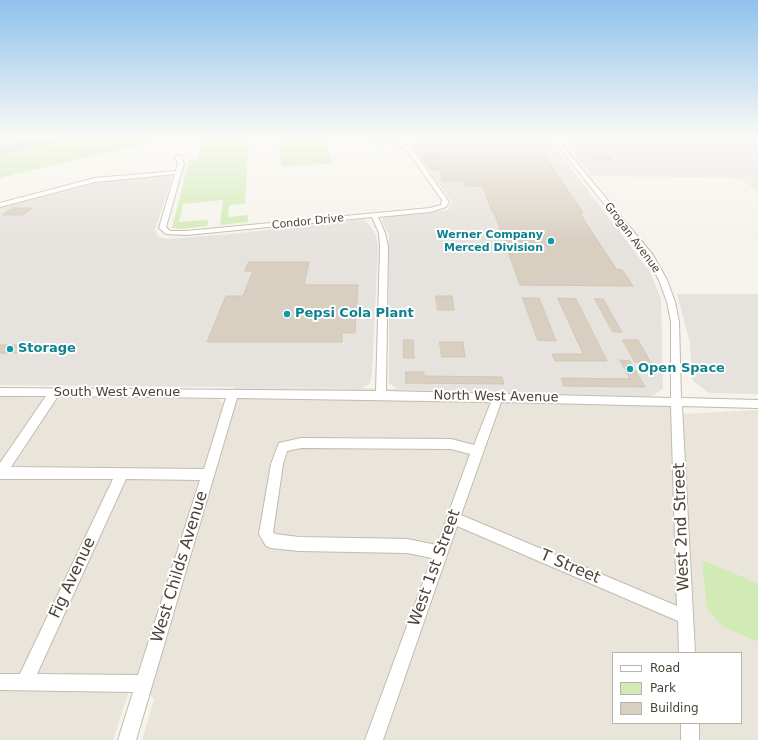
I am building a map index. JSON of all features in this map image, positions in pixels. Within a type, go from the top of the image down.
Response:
[{"type":"street","points":[[0,205],[95,180],[172,173]]},
{"type":"street","name":"Condor Drive","points":[[178,173],[162,228],[168,233],[186,233],[374,215],[439,208],[444,206],[446,202],[426,173]]},
{"type":"street","name":"Grogan Avenue","points":[[582,173],[650,258],[663,280],[671,302],[675,322],[676,402]]},
{"type":"street","points":[[374,215],[382,233],[384,247],[381,395]]},
{"type":"street","name":"South West Avenue","points":[[0,392],[233,393]]},
{"type":"street","points":[[0,472],[55,392]]},
{"type":"street","name":"North West Avenue","points":[[233,393],[758,404]]},
{"type":"street","name":"West Childs Avenue","points":[[127,740],[233,393]]},
{"type":"street","name":"West 1st Street","points":[[374,740],[440,553],[498,398]]},
{"type":"street","name":"West 2nd Street","points":[[676,402],[687,652]]},
{"type":"street","points":[[440,553],[407,546],[298,544],[272,541],[266,534],[277,464],[283,447],[301,444],[450,444],[477,451]]},
{"type":"street","points":[[0,472],[208,475]]},
{"type":"street","name":"Fig Avenue","points":[[24,683],[122,474]]},
{"type":"street","name":"T Street","points":[[453,518],[686,617]]},
{"type":"street","points":[[0,682],[144,684]]},
{"type":"street","points":[[690,724],[690,740]]},
{"type":"shaded area","points":[[431,173],[574,173],[650,272],[661,299],[663,389],[650,397],[397,389],[389,383],[389,235],[382,222],[383,216],[448,210],[452,202]]},
{"type":"shaded area","points":[[588,173],[758,173],[758,178],[591,176]]},
{"type":"shaded area","points":[[169,175],[172,177],[155,230],[159,237],[167,239],[230,234],[364,219],[367,222],[376,235],[378,246],[372,375],[370,383],[362,388],[0,385],[0,208],[109,180]]},
{"type":"shaded area","points":[[738,177],[758,178],[758,192]]},
{"type":"shaded area","points":[[677,294],[758,294],[758,394],[709,393],[692,380],[690,343]]},
{"type":"shaded area","points":[[234,387],[362,388],[650,397],[683,414],[758,410],[758,583],[702,560],[723,627],[758,642],[758,740],[142,740],[154,700],[135,673],[113,740],[0,740],[0,397],[218,399],[223,403]]},
{"type":"green space","points":[[0,173],[23,173],[0,178]]},
{"type":"green space","points":[[186,173],[247,173],[245,204],[229,205],[228,217],[248,215],[248,222],[220,225],[223,200],[183,204],[179,222],[208,220],[207,226],[181,229],[172,228]]},
{"type":"green space","points":[[702,560],[758,583],[758,642],[723,627],[707,608]]},
{"type":"building","name":"Werner Company Merced Division","points":[[440,173],[556,173],[583,213],[579,212],[616,269],[622,270],[633,286],[520,285],[494,212],[492,212],[483,186],[465,186],[464,181],[442,181]]},
{"type":"building","points":[[12,208],[32,208],[23,215],[3,215]]},
{"type":"building","name":"Pepsi Cola Plant","points":[[249,262],[309,262],[304,285],[358,285],[355,333],[342,333],[342,342],[207,342],[226,296],[243,296],[253,271],[245,271]]},
{"type":"building","points":[[436,296],[452,296],[454,310],[438,310]]},
{"type":"building","points":[[523,298],[539,298],[556,341],[538,340]]},
{"type":"building","points":[[558,298],[576,299],[607,361],[555,361],[552,354],[583,354]]},
{"type":"building","points":[[595,299],[603,299],[622,332],[613,332]]},
{"type":"building","points":[[404,340],[413,340],[414,358],[404,358]]},
{"type":"building","name":"Open Space","points":[[623,340],[638,340],[651,363],[635,362]]},
{"type":"building","points":[[440,342],[463,342],[465,357],[442,357]]},
{"type":"building","name":"Storage","points":[[0,345],[24,345],[17,353],[0,353]]},
{"type":"building","name":"Open Space","points":[[620,360],[630,361],[645,387],[564,386],[561,378],[630,379]]},
{"type":"building","points":[[406,372],[424,372],[424,376],[502,377],[504,384],[406,383]]},
{"type":"place","name":"Werner Company Merced Division","points":[[551,241]]},
{"type":"place","name":"Pepsi Cola Plant","points":[[287,314]]},
{"type":"place","name":"Storage","points":[[10,349]]},
{"type":"place","name":"Open Space","points":[[630,369]]}]
